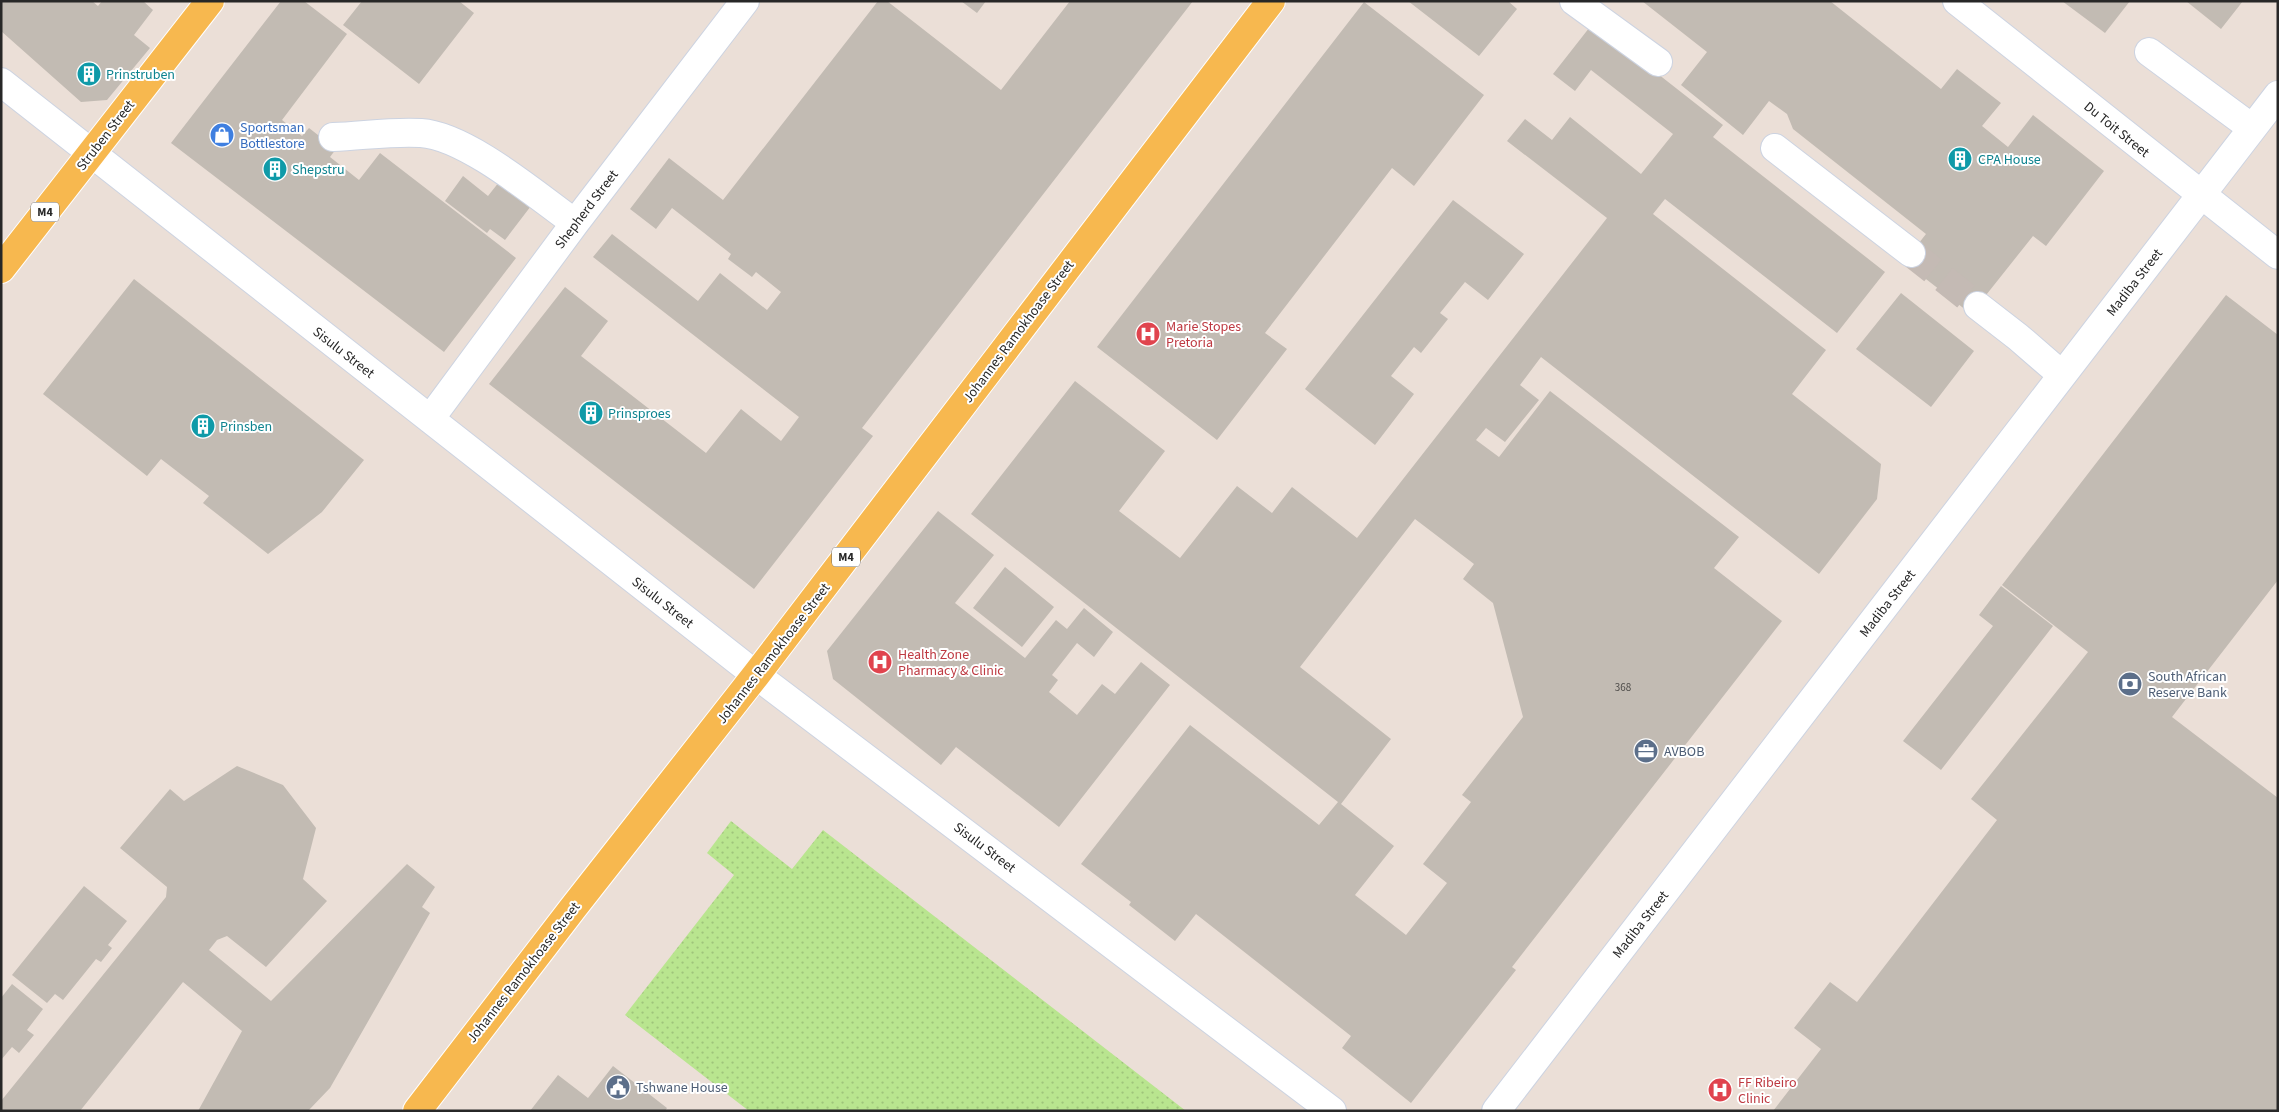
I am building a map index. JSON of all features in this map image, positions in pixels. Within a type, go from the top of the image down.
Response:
[{"type":"main road","name":"Struben Street","points":[[1,270],[210,1]]},
{"type":"main road","name":"Johannes Ramokhoase Street","points":[[416,1111],[572,908],[756,676],[1271,1]]},
{"type":"street","name":"Shepherd Street","points":[[430,418],[575,223],[745,1]]},
{"type":"street","points":[[1574,1],[1658,62]]},
{"type":"street","name":"Du Toit Street","points":[[1958,1],[2200,196],[2278,255]]},
{"type":"street","points":[[2149,52],[2252,128]]},
{"type":"street","name":"Sisulu Street","points":[[1,82],[90,154],[430,418],[756,676],[1332,1111]]},
{"type":"street","name":"Madiba Street","points":[[1496,1111],[2278,94]]},
{"type":"street","points":[[333,138],[422,133],[444,138],[489,162],[575,223]]},
{"type":"street","points":[[1775,148],[1911,253]]},
{"type":"street","points":[[1978,306],[2062,375]]},
{"type":"green space","points":[[731,821],[792,869],[823,830],[1186,1111],[749,1111],[625,1015],[734,875],[707,853]]},
{"type":"building","name":"Prinstruben","points":[[1,1],[92,1],[98,6],[102,1],[143,1],[153,10],[134,35],[150,48],[107,100],[81,102],[1,31]]},
{"type":"building","name":"Shepstru","points":[[281,1],[304,1],[347,34],[282,120],[302,136],[309,128],[336,149],[330,157],[359,180],[380,153],[516,258],[444,352],[171,143]]},
{"type":"building","points":[[362,1],[459,1],[474,13],[419,84],[343,25]]},
{"type":"building","points":[[878,1],[887,1],[1001,90],[1070,1],[1193,1],[862,428],[873,436],[754,589],[489,384],[565,287],[608,321],[581,356],[706,453],[741,409],[781,441],[799,417],[593,257],[612,234],[698,301],[720,273],[767,310],[781,292],[756,272],[752,277],[728,259],[731,254],[672,208],[656,229],[630,209],[669,158],[723,200]]},
{"type":"building","points":[[961,1],[986,1],[977,13]]},
{"type":"building","points":[[1408,1],[1508,1],[1517,9],[1479,56]]},
{"type":"building","name":"CPA House","points":[[1642,1],[1830,1],[1941,89],[1957,69],[2001,103],[1982,126],[2008,147],[2033,115],[2104,171],[2046,246],[2033,236],[1971,314],[1904,262],[1926,234],[1793,129],[1787,114],[1769,101],[1743,135],[1681,85],[1707,52]]},
{"type":"building","points":[[2062,1],[2130,1],[2105,33]]},
{"type":"building","points":[[2186,1],[2243,1],[2221,29]]},
{"type":"building","points":[[1364,2],[1484,95],[1414,186],[1392,168],[1265,333],[1287,349],[1217,440],[1097,347]]},
{"type":"building","points":[[1593,23],[1723,125],[1713,137],[1885,272],[1837,333],[1665,199],[1653,214],[1826,350],[1792,394],[1881,464],[1877,499],[1819,574],[1541,357],[1520,385],[1539,400],[1505,442],[1486,428],[1476,440],[1499,457],[1550,391],[1739,537],[1714,568],[1782,621],[1512,967],[1516,970],[1411,1103],[1342,1048],[1351,1036],[1196,914],[1175,941],[1129,905],[1131,902],[1081,864],[1190,725],[1319,825],[1338,802],[971,514],[1075,381],[1165,451],[1119,511],[1180,558],[1237,486],[1272,513],[1292,487],[1357,538],[1607,218],[1507,141],[1525,119],[1552,140],[1570,117],[1641,174],[1673,134],[1591,70],[1575,91],[1553,74]],"holes":[[[1415,519],[1474,564],[1463,579],[1493,603],[1523,717],[1462,795],[1471,802],[1423,864],[1447,883],[1406,935],[1355,895],[1394,846],[1341,804],[1391,739],[1300,667]]]},
{"type":"building","points":[[463,176],[488,196],[503,177],[534,202],[505,240],[490,229],[487,233],[445,201]]},
{"type":"building","points":[[1453,200],[1524,254],[1488,300],[1465,282],[1440,313],[1448,319],[1421,353],[1414,347],[1391,376],[1414,394],[1375,445],[1305,389]]},
{"type":"building","name":"Prinsben","points":[[134,279],[364,460],[322,512],[268,554],[203,503],[209,496],[161,459],[147,476],[43,394]]},
{"type":"building","points":[[1901,293],[1974,351],[1931,407],[1856,349]]},
{"type":"building","name":"South African Reserve Bank","points":[[2226,295],[2278,335],[2278,580],[2172,717],[2278,798],[2278,1111],[1773,1111],[1821,1049],[1794,1028],[1830,982],[1857,1002],[1997,820],[1971,799],[2088,652],[2002,585]]},
{"type":"building","points":[[938,511],[994,555],[955,603],[1025,658],[1056,620],[1067,629],[1084,608],[1113,632],[1094,657],[1077,643],[1052,675],[1058,680],[1049,692],[1077,715],[1102,684],[1115,694],[1141,662],[1170,685],[1059,827],[956,747],[941,765],[833,679],[827,651]]},
{"type":"building","points":[[1005,567],[1054,607],[1022,647],[973,608]]},
{"type":"building","points":[[2001,586],[2053,626],[1941,770],[1903,741],[1993,626],[1979,615]]},
{"type":"building","points":[[237,766],[283,785],[316,828],[303,879],[327,901],[266,967],[227,936],[217,940],[209,950],[271,1001],[407,864],[435,887],[422,907],[430,913],[330,1088],[308,1111],[198,1111],[242,1031],[183,982],[80,1111],[1,1111],[1,1101],[166,897],[167,887],[120,848],[170,789],[184,801]]},
{"type":"building","points":[[84,886],[127,921],[108,945],[112,948],[101,962],[96,959],[63,1000],[55,994],[47,1003],[12,975]]},
{"type":"building","points":[[12,984],[43,1009],[27,1030],[34,1035],[19,1053],[12,1047],[1,1060],[1,998]]},
{"type":"building","name":"Tshwane House","points":[[613,1066],[667,1108],[665,1111],[530,1111],[558,1075],[588,1098]]},
{"type":"tunnel","points":[[1911,253],[1978,306]]},
{"type":"place","name":"Prinstruben","points":[[89,74]]},
{"type":"place","name":"Sportsman Bottlestore","points":[[222,135]]},
{"type":"place","name":"CPA House","points":[[1960,159]]},
{"type":"place","name":"Shepstru","points":[[275,169]]},
{"type":"place","name":"Marie Stopes Pretoria","points":[[1148,334]]},
{"type":"place","name":"Prinsproes","points":[[591,413]]},
{"type":"place","name":"Prinsben","points":[[203,426]]},
{"type":"place","name":"Health Zone Pharmacy & Clinic","points":[[880,662]]},
{"type":"place","name":"South African Reserve Bank","points":[[2130,684]]},
{"type":"place","name":"AVBOB","points":[[1646,751]]},
{"type":"place","name":"Tshwane House","points":[[618,1087]]},
{"type":"place","name":"FF Ribeiro Clinic","points":[[1720,1090]]}]
